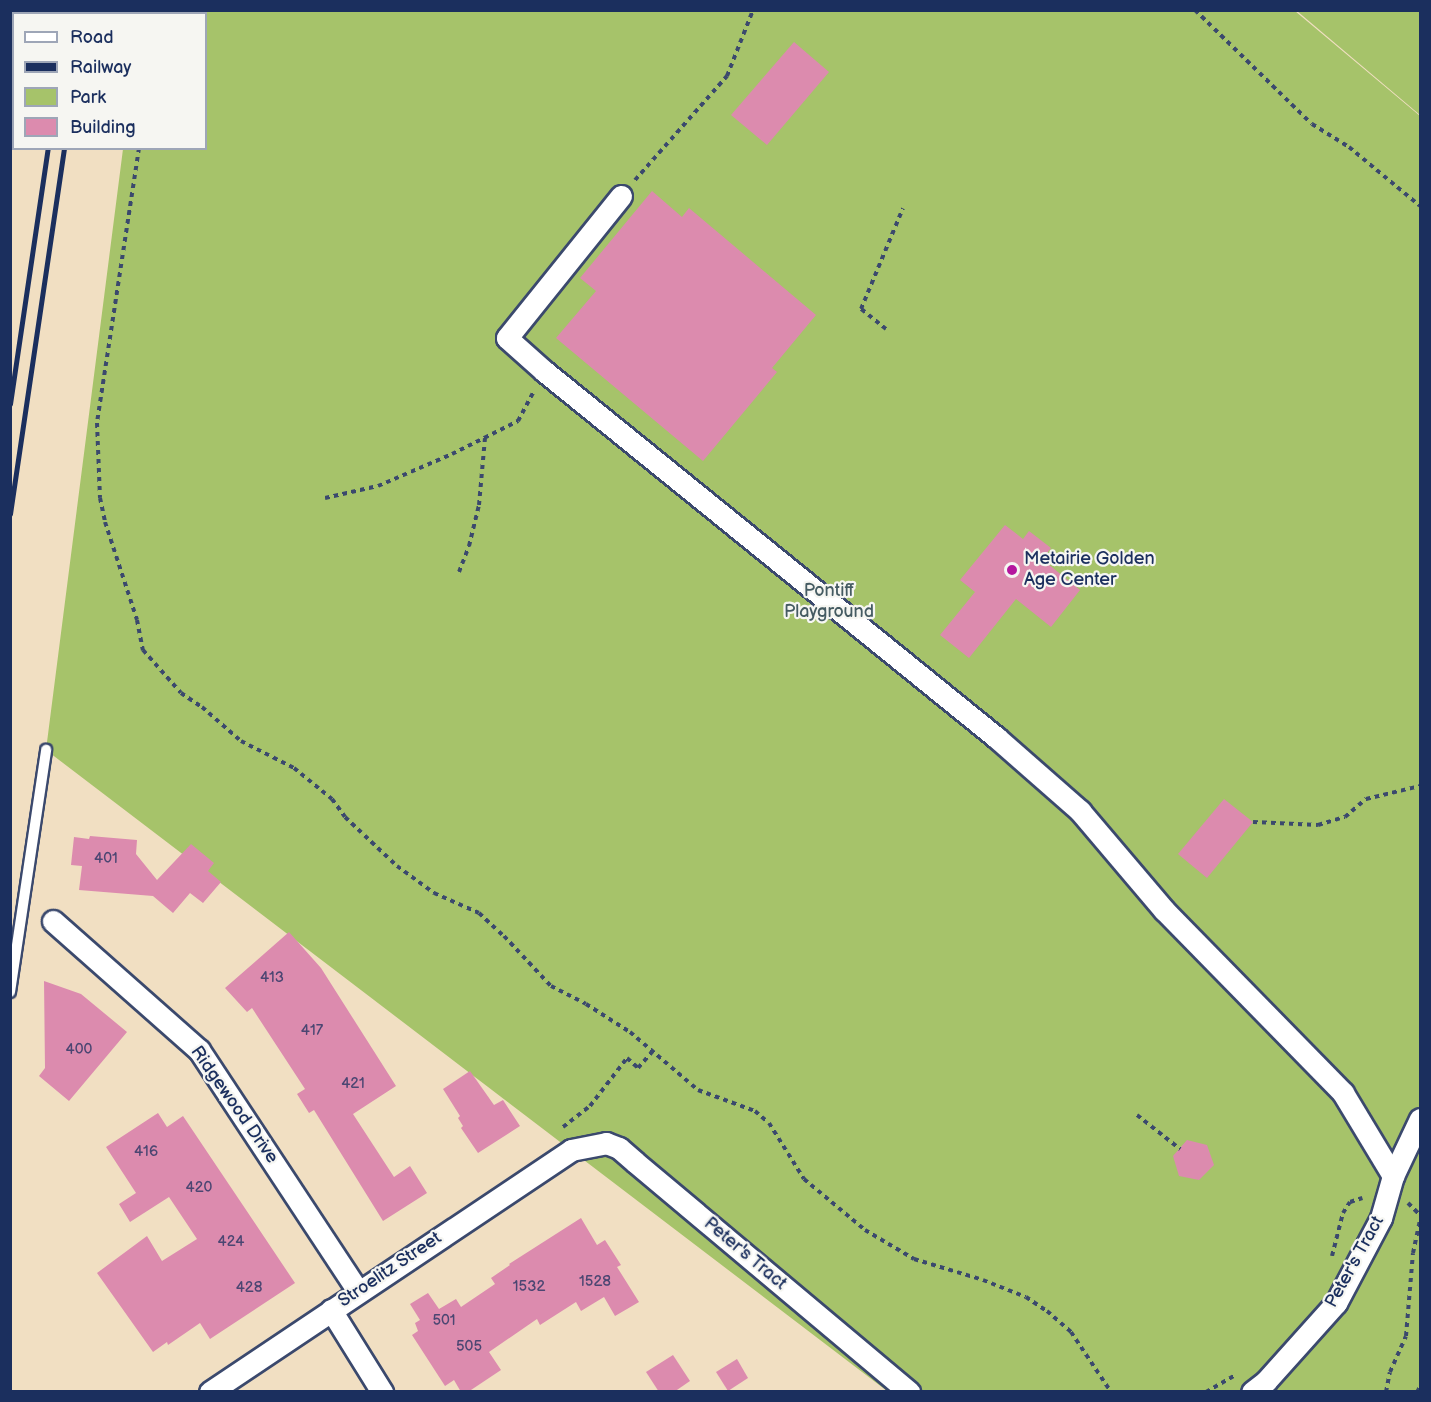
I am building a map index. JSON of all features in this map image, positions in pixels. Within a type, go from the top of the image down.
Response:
[{"type":"street","points":[[621,196],[507,338],[544,372],[997,738],[1080,811],[1164,910],[1343,1093],[1393,1176]]},
{"type":"street","name":"Ridgewood Drive","points":[[53,921],[199,1050],[358,1291]]},
{"type":"street","name":"Peter's Tract","points":[[1252,1392],[1266,1381],[1336,1303],[1381,1218],[1393,1176],[1420,1119]]},
{"type":"street","name":"Peter's Tract","points":[[571,1150],[606,1143],[619,1148],[909,1392]]},
{"type":"street","name":"Stroelitz Street","points":[[210,1392],[571,1150]]},
{"type":"street","points":[[331,1310],[382,1392]]},
{"type":"lane","points":[[10,992],[46,750]]},
{"type":"path","points":[[621,196],[727,76],[753,10]]},
{"type":"path","points":[[1195,10],[1312,124],[1349,147],[1420,206]]},
{"type":"path","points":[[139,150],[97,423],[100,498],[105,522],[137,620],[143,650],[181,693],[202,707],[241,741],[294,768],[332,799],[345,817],[397,866],[434,893],[479,913],[504,936],[551,987],[586,1004],[653,1051],[698,1090],[741,1104],[769,1123],[804,1179],[865,1230],[914,1259],[983,1280],[1026,1297],[1047,1311],[1071,1332],[1111,1392]]},
{"type":"path","points":[[886,329],[861,309],[903,208]]},
{"type":"path","points":[[325,498],[378,486],[518,421],[544,372]]},
{"type":"path","points":[[459,572],[469,546],[479,505],[485,438]]},
{"type":"path","points":[[1253,822],[1318,825],[1345,817],[1366,799],[1420,786]]},
{"type":"path","points":[[571,1150],[559,1130],[590,1106],[627,1058],[638,1068],[653,1051]]},
{"type":"path","points":[[1137,1115],[1180,1149]]},
{"type":"path","points":[[1330,1262],[1343,1214],[1350,1202],[1386,1197],[1407,1203],[1420,1215]]},
{"type":"path","points":[[1386,1392],[1390,1372],[1406,1336],[1413,1253],[1420,1221]]},
{"type":"path","points":[[1206,1392],[1242,1370]]},
{"type":"path","points":[[1417,1392],[1420,1387]]},
{"type":"green space","name":"Pontiff Playground","points":[[1295,11],[1420,116],[1420,1391],[887,1391],[46,750],[123,150],[207,150],[207,12],[140,12]]},
{"type":"green space","points":[[1297,11],[1420,11],[1420,115]]},
{"type":"building","points":[[794,42],[829,72],[767,145],[731,115]]},
{"type":"building","points":[[652,191],[682,217],[689,208],[816,315],[772,368],[777,372],[703,461],[556,338],[596,291],[580,278]]},
{"type":"building","name":"Metairie Golden Age Center","points":[[1005,525],[1023,539],[1029,531],[1051,548],[1042,559],[1080,590],[1051,627],[1016,599],[969,658],[940,635],[975,592],[960,580]]},
{"type":"building","points":[[1224,799],[1253,822],[1207,878],[1178,854]]},
{"type":"building","points":[[90,836],[137,840],[136,854],[157,880],[191,844],[214,863],[208,871],[221,882],[203,903],[190,893],[173,913],[153,896],[79,890],[82,866],[71,865],[74,837],[89,839]]},
{"type":"building","points":[[289,932],[321,968],[396,1086],[353,1114],[394,1177],[410,1166],[427,1193],[383,1221],[314,1110],[309,1113],[297,1094],[305,1089],[252,1008],[247,1012],[225,988]]},
{"type":"building","points":[[44,981],[81,994],[127,1032],[69,1101],[39,1076],[45,1068]]},
{"type":"building","points":[[470,1071],[494,1105],[503,1100],[520,1126],[478,1153],[461,1128],[463,1126],[458,1118],[460,1116],[443,1089]]},
{"type":"building","points":[[158,1113],[167,1127],[183,1116],[295,1283],[210,1339],[200,1323],[168,1345],[167,1342],[153,1352],[97,1273],[147,1236],[162,1261],[197,1239],[169,1197],[130,1222],[119,1204],[136,1193],[106,1147]]},
{"type":"building","points":[[1187,1140],[1207,1145],[1214,1165],[1199,1180],[1179,1176],[1173,1156]]},
{"type":"building","points":[[581,1218],[597,1245],[605,1240],[621,1265],[617,1267],[639,1302],[615,1316],[604,1297],[581,1311],[576,1302],[540,1325],[537,1319],[489,1352],[501,1370],[468,1392],[461,1392],[454,1380],[445,1386],[412,1335],[418,1331],[415,1323],[420,1320],[410,1304],[428,1293],[439,1309],[456,1299],[461,1307],[495,1284],[491,1278],[509,1264]]},
{"type":"building","points":[[673,1355],[690,1381],[674,1392],[659,1392],[646,1372]]},
{"type":"building","points":[[737,1359],[748,1378],[728,1391],[716,1372]]},
{"type":"railway","points":[[10,404],[48,150]]},
{"type":"railway","points":[[10,514],[64,150]]},
{"type":"place","name":"Metairie Golden Age Center","points":[[1012,570]]}]
